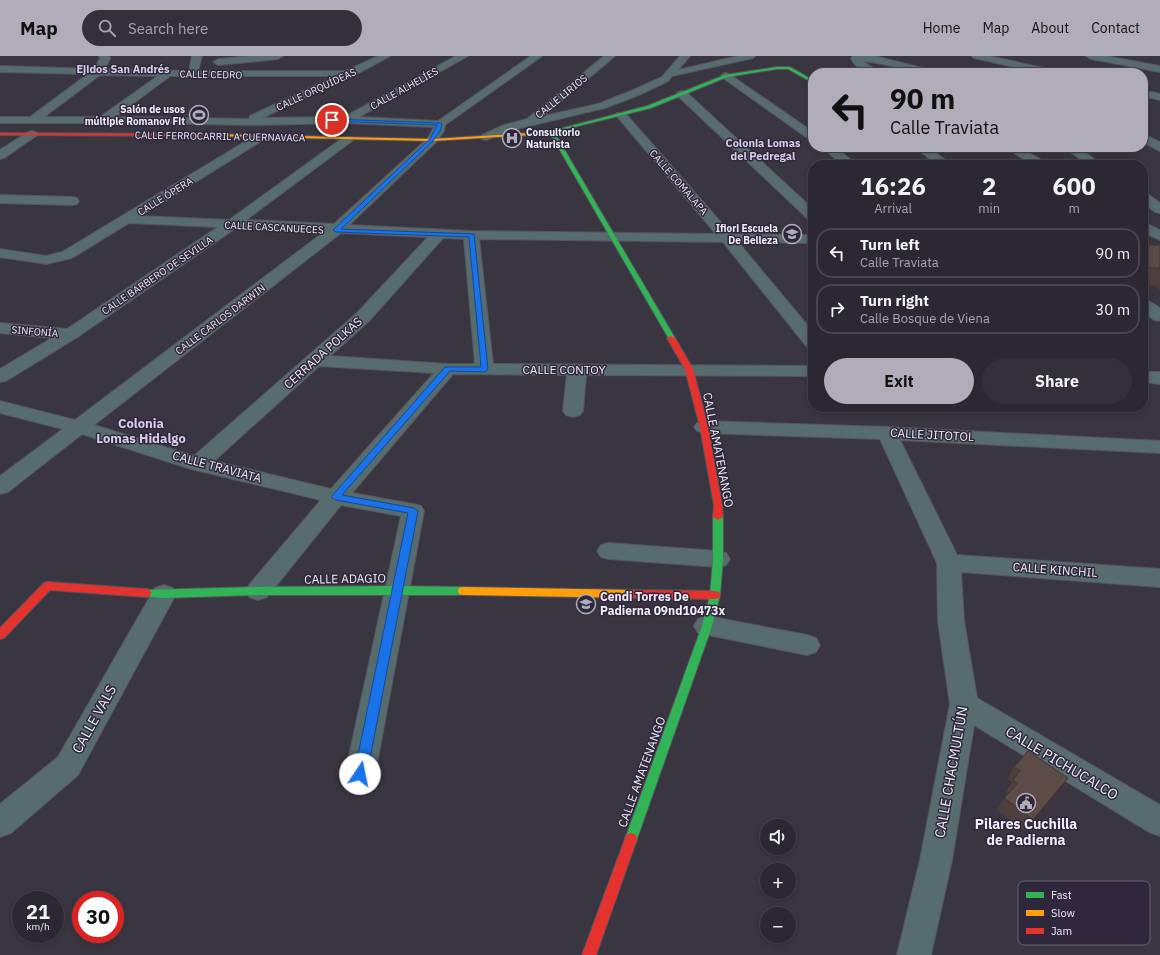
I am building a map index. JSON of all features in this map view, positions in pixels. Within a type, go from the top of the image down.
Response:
[{"type":"street","points":[[33,120],[100,71],[105,58],[104,56]]},
{"type":"street","points":[[200,64],[278,56]]},
{"type":"street","name":"CALLE ORQUÍDEAS","points":[[248,122],[385,56]]},
{"type":"street","name":"CALLE ALHELÍES","points":[[346,120],[463,56]]},
{"type":"street","points":[[432,140],[438,131],[440,124],[537,56]]},
{"type":"street","name":"CALLE LIRIOS","points":[[486,137],[508,127],[528,123],[610,56]]},
{"type":"street","points":[[528,123],[601,106],[635,93],[665,79],[685,56]]},
{"type":"street","points":[[668,74],[750,56]]},
{"type":"street","points":[[977,56],[1031,68]]},
{"type":"street","points":[[1091,56],[1160,69]]},
{"type":"street","points":[[867,68],[858,63],[856,58],[874,59],[911,68]]},
{"type":"street","points":[[324,61],[332,72]]},
{"type":"street","name":"CALLE CEDRO","points":[[0,69],[168,73],[200,64],[265,75],[332,72],[350,74]]},
{"type":"street","name":"CALLE FERROCARRIL A CUERNAVACA","points":[[0,134],[262,136],[432,140],[552,133],[621,115],[682,94],[726,76],[777,68],[789,68],[808,79]]},
{"type":"street","points":[[103,120],[168,73]]},
{"type":"street","points":[[1149,76],[1160,73]]},
{"type":"street","points":[[726,76],[808,133]]},
{"type":"street","points":[[682,94],[808,211]]},
{"type":"street","points":[[1148,94],[1160,97]]},
{"type":"street","name":"CALLE COMALAPA","points":[[621,115],[727,238],[808,337]]},
{"type":"street","name":"CALLE FERROCARRIL A CUERNAVACA","points":[[0,120],[248,122],[346,120],[440,124]]},
{"type":"street","points":[[223,136],[226,128],[234,121]]},
{"type":"street","name":"CALLE AMATENANGO","points":[[552,133],[689,369],[704,427],[718,505],[718,559],[715,595],[707,626],[589,955]]},
{"type":"street","points":[[0,155],[32,134]]},
{"type":"street","name":"CALLE ÓPERA","points":[[0,253],[46,260],[68,255],[262,136]]},
{"type":"street","name":"CALLE BARBERO DE SEVILLA","points":[[0,377],[70,334],[231,225],[348,139]]},
{"type":"street","name":"CALLE CARLOS DARWIN","points":[[0,487],[336,230],[432,140]]},
{"type":"street","points":[[1148,140],[1160,148]]},
{"type":"street","points":[[834,152],[844,160]]},
{"type":"street","points":[[927,152],[939,160]]},
{"type":"street","points":[[1019,152],[1033,160]]},
{"type":"street","points":[[1077,152],[1089,160]]},
{"type":"street","points":[[0,199],[72,201]]},
{"type":"street","points":[[1148,201],[1160,209]]},
{"type":"street","name":"CALLE CASCANUECES","points":[[127,220],[472,236],[612,236],[808,239]]},
{"type":"street","points":[[1148,230],[1160,238]]},
{"type":"street","name":"CERRADA POLKAS","points":[[198,464],[363,317],[439,234]]},
{"type":"street","points":[[472,236],[485,369]]},
{"type":"street","points":[[1148,239],[1160,238]]},
{"type":"street","points":[[1148,308],[1160,316]]},
{"type":"street","name":"SINFONÍA","points":[[0,328],[70,334]]},
{"type":"street","name":"CALLE CONTOY","points":[[316,360],[448,369],[689,369],[808,371]]},
{"type":"street","points":[[258,591],[336,497],[448,369]]},
{"type":"street","points":[[573,412],[577,370]]},
{"type":"street","points":[[1148,378],[1160,378]]},
{"type":"street","name":"CALLE TRAVIATA","points":[[0,407],[80,427],[198,464],[336,497],[414,511],[398,590]]},
{"type":"street","name":"CALLE JITOTOL","points":[[704,427],[887,433],[1160,447]]},
{"type":"street","name":"CALLE CHACMULTÚN","points":[[887,433],[949,563],[951,621],[964,704],[936,860],[914,955]]},
{"type":"street","points":[[609,551],[718,559]]},
{"type":"street","name":"CALLE KINCHIL","points":[[949,563],[1160,578]]},
{"type":"street","name":"CALLE ADAGIO","points":[[0,636],[48,586],[164,594],[258,591],[398,590],[715,595]]},
{"type":"street","points":[[360,774],[398,590]]},
{"type":"street","name":"CALLE VALS","points":[[0,823],[68,766],[164,594]]},
{"type":"street","points":[[707,626],[807,645]]},
{"type":"street","name":"CALLE PICHUCALCO","points":[[964,704],[1160,822]]},
{"type":"building","points":[[1148,245],[1160,245],[1160,268],[1148,268]]},
{"type":"building","name":"Pilares Cuchilla de Padierna","points":[[1028,751],[1068,778],[1033,820],[1004,798],[1017,784],[1013,780],[1020,771],[1014,767]]},
{"type":"traffic: fast","points":[[546,133],[649,107],[726,76],[777,68],[789,68],[808,79]]},
{"type":"traffic: fast","points":[[552,133],[671,338]]},
{"type":"traffic: fast","points":[[631,839],[707,626],[715,595],[718,559],[718,517]]},
{"type":"traffic: fast","points":[[146,593],[164,594],[258,591],[398,590],[463,591]]},
{"type":"traffic: slow","points":[[208,135],[432,140],[546,133]]},
{"type":"traffic: slow","points":[[463,591],[634,594]]},
{"type":"traffic: jam","points":[[0,134],[208,135]]},
{"type":"traffic: jam","points":[[671,338],[689,369],[704,427],[718,505],[718,517]]},
{"type":"traffic: jam","points":[[0,635],[48,586],[146,593]]},
{"type":"traffic: jam","points":[[634,594],[715,595]]},
{"type":"traffic: jam","points":[[589,955],[631,839]]},
{"type":"place","name":"Salón de usos múltiple Romanov Fit","points":[[199,115]]},
{"type":"place","name":"Consultorio Naturista","points":[[512,138]]},
{"type":"place","name":"Ifiori Escuela De Belleza","points":[[792,234]]},
{"type":"place","name":"Cendi Torres De Padierna 09nd10473x","points":[[586,604]]},
{"type":"place","name":"Pilares Cuchilla de Padierna","points":[[1026,803]]},
{"type":"district","name":"Ejidos San Andrés","points":[[123,69]]},
{"type":"district","name":"Colonia Lomas del Pedregal","points":[[763,149]]},
{"type":"district","name":"Colonia Lomas Hidalgo","points":[[141,430]]},
{"type":"route","points":[[332,120],[440,124],[438,131],[432,140],[336,230],[472,236],[485,369],[448,369],[336,497],[414,511],[360,774]]}]
